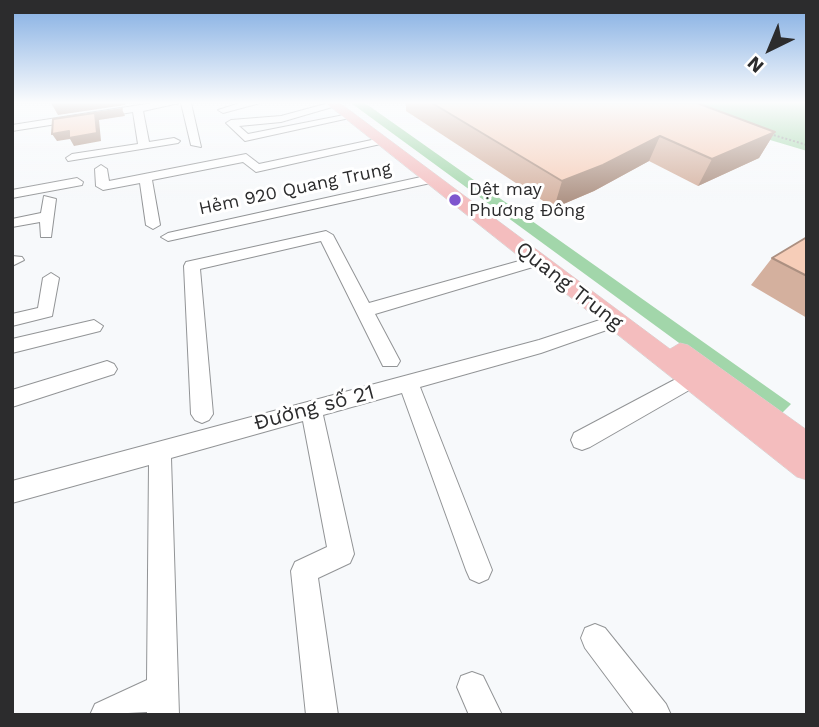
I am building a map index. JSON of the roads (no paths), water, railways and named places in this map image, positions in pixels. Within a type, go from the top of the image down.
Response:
[{"type":"main road","name":"Quang Trung","points":[[376,137],[537,261],[623,318],[691,379],[805,458]]},
{"type":"main road","name":"Quang Trung","points":[[380,137],[805,458]]},
{"type":"street","points":[[143,137],[144,146]]},
{"type":"street","points":[[195,137],[197,145]]},
{"type":"street","points":[[268,138],[283,162]]},
{"type":"street","points":[[72,158],[174,141]]},
{"type":"street","points":[[101,169],[103,186],[246,158],[256,168],[381,141]]},
{"type":"street","name":"Hẻm 920 Quang Trung","points":[[168,237],[426,176]]},
{"type":"street","points":[[145,177],[153,225]]},
{"type":"street","points":[[12,194],[77,182]]},
{"type":"street","points":[[46,234],[49,199]]},
{"type":"street","points":[[12,223],[47,216]]},
{"type":"street","points":[[202,415],[192,266],[326,235],[390,361]]},
{"type":"street","points":[[366,310],[537,261]]},
{"type":"street","points":[[12,320],[46,312],[51,278]]},
{"type":"street","name":"Đường số 21","points":[[12,492],[408,383],[623,318]]},
{"type":"street","points":[[12,346],[94,326]]},
{"type":"street","points":[[12,399],[107,369]]},
{"type":"street","points":[[582,440],[691,379]]},
{"type":"street","points":[[408,383],[479,570]]},
{"type":"street","points":[[311,410],[341,554],[304,571],[321,715]]},
{"type":"street","points":[[106,715],[163,702],[160,451]]},
{"type":"street","points":[[595,638],[655,715]]},
{"type":"street","points":[[472,687],[486,715]]},
{"type":"place","name":"Dệt may Phương Đông","points":[[455,200]]}]
